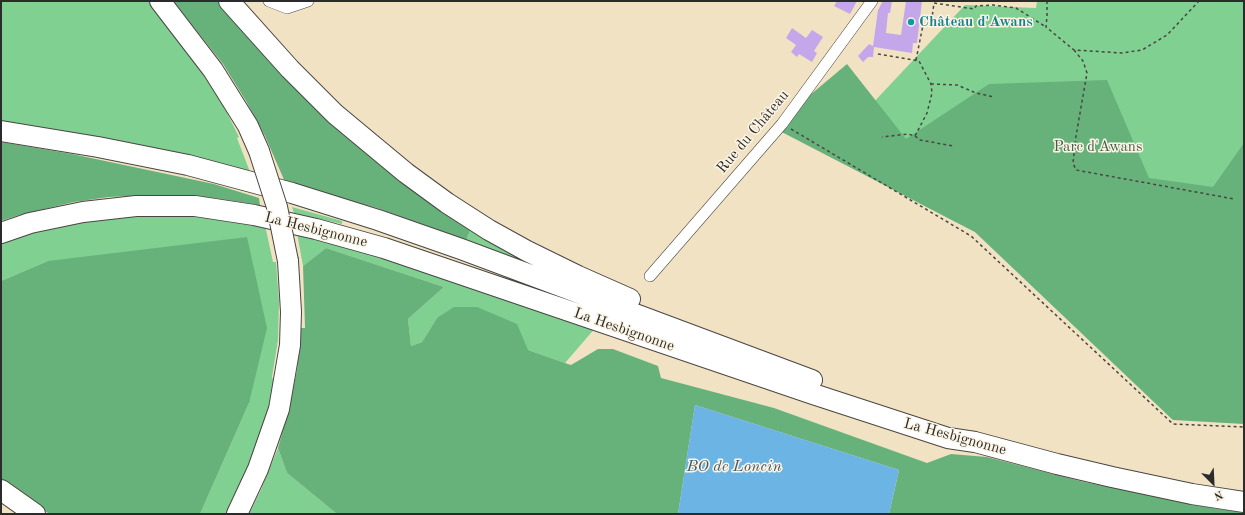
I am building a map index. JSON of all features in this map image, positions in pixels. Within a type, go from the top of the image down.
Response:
[{"type":"highway","points":[[160,1],[213,70],[248,126],[259,151],[277,207],[288,261],[290,345],[279,409],[270,439],[237,514]]},
{"type":"highway","points":[[229,1],[290,69],[335,114],[406,173],[447,202],[489,230],[527,251],[619,294],[713,334],[726,348]]},
{"type":"highway","points":[[1,131],[98,146],[188,165],[292,193],[378,220],[461,249],[820,383],[950,428],[975,442]]},
{"type":"highway","name":"La Hesbignonne","points":[[1,233],[30,223],[83,212],[136,206],[195,206],[254,215],[316,229],[384,248],[813,394],[948,438],[975,442],[1112,477],[1192,494],[1244,502]]},
{"type":"highway","points":[[1,490],[35,514]]},
{"type":"street","points":[[269,1],[286,8],[308,1]]},
{"type":"street","name":"Rue du Château","points":[[650,276],[782,124],[872,1]]},
{"type":"path","points":[[1046,27],[1047,1]]},
{"type":"path","points":[[1074,50],[1122,53],[1142,50],[1167,35],[1199,1]]},
{"type":"path","points":[[916,60],[923,25],[930,25],[934,4],[974,9],[976,6],[994,5],[1016,8],[1046,27],[1074,50],[1083,61],[1087,73],[1076,136],[1073,163],[1076,170],[1234,199]]},
{"type":"path","points":[[878,54],[919,61],[931,84],[932,93],[927,112],[915,136]]},
{"type":"path","points":[[931,84],[957,85],[976,93],[994,97]]},
{"type":"path","points":[[782,124],[971,236],[1173,424],[1244,427]]},
{"type":"path","points":[[882,137],[908,134],[915,136],[920,140],[953,146]]},
{"type":"green space","points":[[1,1],[151,1],[206,71],[206,77],[225,109],[239,137],[237,138],[250,172],[122,141],[1,122]]},
{"type":"green space","points":[[173,1],[220,1],[472,226],[466,240],[377,208],[285,182],[265,136],[246,101],[223,64]]},
{"type":"green space","name":"Parc d'Awans","points":[[1037,1],[1244,1],[1244,420],[1173,420],[975,232],[825,154],[965,5],[1036,8]]},
{"type":"green space","name":"Parc d'Awans","points":[[847,64],[906,139],[989,84],[1107,80],[1149,178],[1213,187],[1244,143],[1244,424],[1173,420],[975,232],[772,127]]},
{"type":"green space","points":[[1,142],[72,154],[214,184],[259,198],[260,205],[214,198],[152,195],[109,197],[74,202],[19,215],[1,221]]},
{"type":"green space","points":[[292,207],[342,221],[342,224],[294,213]]},
{"type":"green space","points":[[159,211],[265,225],[273,262],[276,262],[279,301],[278,340],[272,377],[277,388],[267,432],[231,514],[200,514],[249,403],[48,261],[1,281],[1,239],[76,220]]},
{"type":"green space","points":[[472,226],[534,265],[466,240]]},
{"type":"green space","points":[[297,233],[321,238],[597,326],[565,363],[437,318],[422,342],[411,346],[408,319],[444,287],[326,248],[303,266]]},
{"type":"green space","points":[[247,237],[267,328],[249,403],[200,514],[50,514],[35,506],[1,481],[1,281],[48,261]]},
{"type":"green space","points":[[326,248],[444,287],[408,319],[411,346],[422,342],[437,318],[454,307],[477,307],[517,324],[528,350],[565,363],[571,365],[598,349],[613,349],[658,366],[661,378],[774,408],[927,463],[951,454],[987,457],[1084,482],[1218,509],[1244,512],[1244,514],[889,514],[899,470],[695,405],[678,514],[337,514],[287,473],[278,448],[297,370],[301,328],[305,328],[303,266]]},
{"type":"green space","points":[[278,448],[287,473],[337,514],[249,514],[260,492]]},
{"type":"water","name":"BO de Loncin","points":[[695,405],[899,470],[889,514],[678,514]]},
{"type":"building","points":[[837,1],[857,1],[850,14],[834,6]]},
{"type":"building","name":"Château d'Awans","points":[[883,1],[892,1],[890,13],[888,13],[886,33],[901,35],[906,1],[922,1],[917,43],[913,43],[912,53],[874,47],[873,57],[868,57],[863,62],[858,56],[869,44],[873,46],[878,10]]},
{"type":"building","points":[[792,28],[806,38],[812,30],[823,37],[814,51],[817,53],[812,62],[799,54],[797,57],[791,52],[796,45],[786,38]]},
{"type":"place","name":"Château d'Awans","points":[[911,22]]}]
